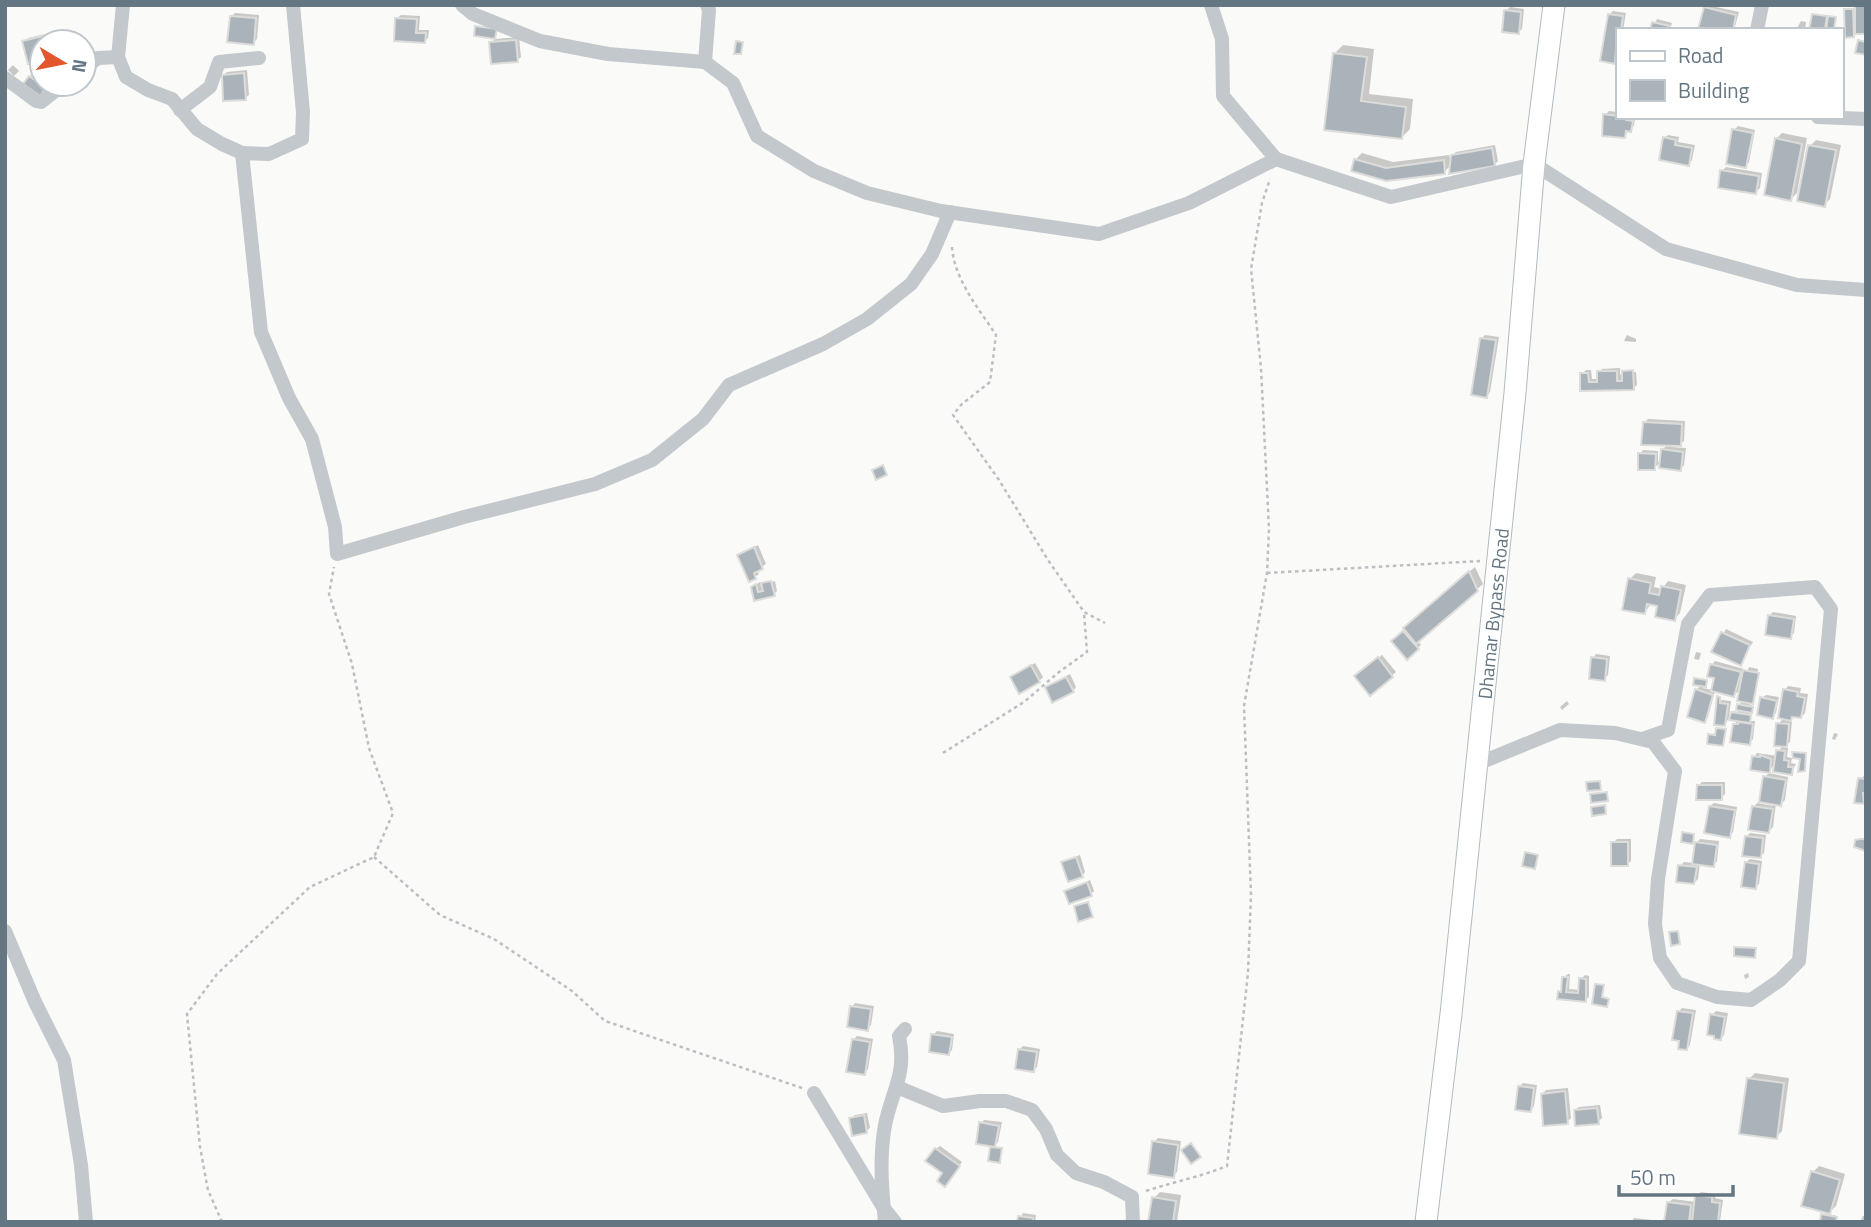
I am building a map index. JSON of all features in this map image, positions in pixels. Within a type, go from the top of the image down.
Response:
[{"type":"main road","name":"Dhamar Bypass Road","points":[[1426,1222],[1451,1014],[1498,560],[1534,164],[1554,5]]},
{"type":"street","points":[[123,5],[118,57],[126,77],[148,90],[172,99],[197,129],[222,144],[242,153],[269,154],[302,139],[303,112],[293,5]]},
{"type":"street","points":[[462,5],[472,14],[540,41],[608,54],[705,62],[733,83],[757,136],[768,143],[814,171],[866,193],[950,212],[1099,234],[1189,203],[1276,159]]},
{"type":"street","points":[[705,62],[709,10],[707,5]]},
{"type":"street","points":[[1211,5],[1223,39],[1223,96],[1276,159],[1391,197],[1534,164],[1666,249],[1797,285],[1866,290]]},
{"type":"street","points":[[1757,28],[1762,5]]},
{"type":"street","points":[[98,58],[118,57]]},
{"type":"street","points":[[180,110],[210,87],[219,62],[258,58]]},
{"type":"street","points":[[5,78],[28,95]]},
{"type":"street","points":[[32,98],[41,103],[47,98]]},
{"type":"street","points":[[1843,118],[1866,119]]},
{"type":"street","points":[[242,153],[261,332],[289,398],[312,439],[335,527],[337,554],[464,517],[595,484],[652,460],[703,419],[729,385],[824,344],[867,318],[911,284],[932,254],[950,212]]},
{"type":"street","points":[[1477,764],[1560,730],[1615,733],[1653,742],[1675,771],[1657,890],[1655,924],[1660,958],[1677,983],[1717,997],[1751,1000],[1799,961],[1831,609],[1815,587],[1710,595],[1689,624],[1668,730],[1642,739]]},
{"type":"street","points":[[5,930],[34,1002],[64,1060],[81,1165],[86,1222]]},
{"type":"street","points":[[884,1214],[880,1168],[885,1123],[897,1087],[902,1050],[899,1036],[905,1029]]},
{"type":"street","points":[[897,1087],[943,1106],[1006,1101],[1031,1110],[1046,1129],[1056,1155],[1076,1173],[1104,1182],[1132,1197],[1133,1222]]},
{"type":"street","points":[[814,1093],[884,1214],[895,1222]]},
{"type":"path","points":[[1132,1197],[1227,1166],[1248,973],[1251,895],[1244,706],[1267,573],[1269,529],[1261,368],[1251,269],[1262,202],[1276,159]]},
{"type":"path","points":[[950,212],[953,261],[975,304],[996,335],[990,382],[962,404],[953,415],[999,480],[1048,560],[1084,612],[1105,623]]},
{"type":"path","points":[[222,1222],[208,1190],[200,1146],[187,1014],[217,974],[310,887],[374,857],[393,813],[369,748],[352,664],[329,594],[337,554]]},
{"type":"path","points":[[1267,573],[1498,560]]},
{"type":"path","points":[[943,753],[1024,702],[1087,652],[1084,612]]},
{"type":"path","points":[[374,857],[440,915],[494,939],[572,991],[605,1021],[814,1093]]},
{"type":"building","points":[[1855,6],[1866,6],[1866,34],[1855,34]]},
{"type":"building","points":[[1704,7],[1736,15],[1733,28],[1698,28]]},
{"type":"building","points":[[1844,9],[1853,9],[1854,37],[1845,38]]},
{"type":"building","points":[[1504,10],[1521,12],[1519,34],[1502,32]]},
{"type":"building","points":[[1608,14],[1623,16],[1621,28],[1616,28],[1615,64],[1600,61]]},
{"type":"building","points":[[1812,14],[1827,16],[1825,28],[1809,28]]},
{"type":"building","points":[[230,16],[256,18],[254,45],[227,42]]},
{"type":"building","points":[[1828,16],[1836,17],[1834,28],[1826,28]]},
{"type":"building","points":[[395,18],[417,19],[416,33],[426,33],[425,43],[394,41]]},
{"type":"building","points":[[1652,22],[1670,26],[1670,28],[1650,28]]},
{"type":"building","points":[[475,26],[497,29],[495,39],[474,36]]},
{"type":"building","points":[[28,40],[28,64],[22,41]]},
{"type":"building","points":[[516,40],[518,62],[491,64],[489,42]]},
{"type":"building","points":[[1858,40],[1866,42],[1866,55],[1855,53]]},
{"type":"building","points":[[736,41],[743,42],[741,54],[734,54]]},
{"type":"building","points":[[1333,53],[1367,57],[1361,101],[1406,107],[1402,139],[1324,130]]},
{"type":"building","points":[[244,73],[246,100],[223,101],[222,75]]},
{"type":"building","points":[[1603,114],[1633,121],[1631,132],[1626,131],[1625,138],[1602,136]]},
{"type":"building","points":[[1732,129],[1753,133],[1746,168],[1726,164]]},
{"type":"building","points":[[1663,137],[1676,140],[1675,145],[1692,148],[1689,166],[1659,160]]},
{"type":"building","points":[[1775,138],[1802,144],[1791,201],[1764,195]]},
{"type":"building","points":[[1808,145],[1836,150],[1825,207],[1797,201]]},
{"type":"building","points":[[1492,148],[1495,166],[1449,174],[1451,155]]},
{"type":"building","points":[[1354,159],[1386,168],[1444,160],[1445,174],[1386,181],[1351,171]]},
{"type":"building","points":[[1720,170],[1759,176],[1756,194],[1718,188]]},
{"type":"building","points":[[1480,338],[1496,340],[1487,398],[1471,395]]},
{"type":"building","points":[[1633,370],[1634,390],[1580,391],[1580,373],[1588,373],[1589,382],[1597,382],[1597,371],[1617,371],[1617,381],[1622,381],[1622,371]]},
{"type":"building","points":[[1643,422],[1682,424],[1681,446],[1641,445]]},
{"type":"building","points":[[1661,449],[1683,452],[1681,471],[1659,468]]},
{"type":"building","points":[[1638,453],[1656,454],[1655,470],[1638,470]]},
{"type":"building","points":[[883,465],[887,475],[876,480],[872,470]]},
{"type":"building","points":[[754,547],[763,569],[754,573],[756,579],[749,582],[737,555]]},
{"type":"building","points":[[1469,571],[1478,591],[1416,644],[1403,628]]},
{"type":"building","points":[[1628,578],[1651,583],[1649,593],[1659,595],[1661,586],[1681,590],[1675,621],[1655,617],[1657,606],[1647,604],[1645,614],[1622,610]]},
{"type":"building","points":[[771,581],[775,596],[754,601],[751,587],[756,584],[758,592],[763,591],[761,583]]},
{"type":"building","points":[[1768,615],[1794,619],[1791,639],[1765,635]]},
{"type":"building","points":[[1403,631],[1419,649],[1407,660],[1391,641]]},
{"type":"building","points":[[1721,632],[1750,645],[1741,666],[1711,652]]},
{"type":"building","points":[[1378,657],[1393,677],[1370,696],[1354,676]]},
{"type":"building","points":[[1591,657],[1607,659],[1605,681],[1589,679]]},
{"type":"building","points":[[1710,664],[1741,672],[1734,697],[1711,691],[1714,678],[1707,677]]},
{"type":"building","points":[[1031,665],[1040,682],[1019,694],[1010,677]]},
{"type":"building","points":[[1743,670],[1759,673],[1753,704],[1737,701]]},
{"type":"building","points":[[1066,677],[1074,692],[1052,703],[1045,687]]},
{"type":"building","points":[[1694,678],[1707,680],[1706,687],[1693,685]]},
{"type":"building","points":[[1695,689],[1713,695],[1705,723],[1687,717]]},
{"type":"building","points":[[1783,689],[1798,692],[1797,696],[1805,698],[1801,718],[1792,717],[1791,721],[1778,718]]},
{"type":"building","points":[[1717,696],[1720,697],[1720,703],[1728,704],[1725,726],[1714,725]]},
{"type":"building","points":[[1760,697],[1777,701],[1773,719],[1757,715]]},
{"type":"building","points":[[1737,704],[1753,707],[1752,713],[1736,710]]},
{"type":"building","points":[[1731,712],[1751,715],[1750,723],[1729,720]]},
{"type":"building","points":[[1776,723],[1789,724],[1787,747],[1774,746]]},
{"type":"building","points":[[1733,724],[1753,724],[1750,745],[1730,742]]},
{"type":"building","points":[[1716,728],[1726,729],[1723,746],[1707,744],[1708,734],[1715,735]]},
{"type":"building","points":[[1776,750],[1785,751],[1784,760],[1789,761],[1788,767],[1793,767],[1792,775],[1773,772]]},
{"type":"building","points":[[1792,752],[1806,753],[1805,771],[1798,772],[1800,759],[1793,758]]},
{"type":"building","points":[[1760,755],[1771,759],[1770,773],[1750,770],[1752,756]]},
{"type":"building","points":[[1763,776],[1786,780],[1781,806],[1759,802]]},
{"type":"building","points":[[1858,778],[1866,779],[1864,804],[1854,803]]},
{"type":"building","points":[[1600,781],[1601,790],[1587,791],[1586,782]]},
{"type":"building","points":[[1697,785],[1722,785],[1722,800],[1696,800]]},
{"type":"building","points":[[1607,792],[1608,801],[1591,803],[1590,794]]},
{"type":"building","points":[[1605,805],[1606,814],[1592,816],[1591,807]]},
{"type":"building","points":[[1709,806],[1735,810],[1730,838],[1704,833]]},
{"type":"building","points":[[1752,806],[1773,809],[1769,833],[1748,830]]},
{"type":"building","points":[[1682,832],[1694,834],[1693,844],[1681,842]]},
{"type":"building","points":[[1745,836],[1763,838],[1761,858],[1742,856]]},
{"type":"building","points":[[1866,839],[1866,851],[1854,847],[1855,840]]},
{"type":"building","points":[[1611,842],[1628,842],[1628,866],[1611,866]]},
{"type":"building","points":[[1695,842],[1717,845],[1714,867],[1692,864]]},
{"type":"building","points":[[1525,852],[1538,855],[1535,869],[1522,866]]},
{"type":"building","points":[[1076,857],[1083,877],[1068,882],[1061,862]]},
{"type":"building","points":[[1745,862],[1759,864],[1756,889],[1741,887]]},
{"type":"building","points":[[1678,865],[1697,867],[1694,884],[1676,882]]},
{"type":"building","points":[[1087,882],[1092,896],[1069,904],[1064,891]]},
{"type":"building","points":[[1088,902],[1093,917],[1078,922],[1074,906]]},
{"type":"building","points":[[1678,931],[1680,944],[1671,946],[1669,932]]},
{"type":"building","points":[[1734,947],[1756,948],[1755,958],[1734,956]]},
{"type":"building","points":[[1562,977],[1568,977],[1566,992],[1578,993],[1579,978],[1586,979],[1586,1002],[1557,999],[1558,991],[1561,992]]},
{"type":"building","points":[[1595,984],[1604,985],[1602,997],[1609,999],[1607,1007],[1592,1004]]},
{"type":"building","points":[[850,1006],[871,1009],[868,1031],[847,1027]]},
{"type":"building","points":[[1677,1011],[1693,1013],[1687,1050],[1678,1049],[1679,1041],[1672,1040]]},
{"type":"building","points":[[1710,1014],[1725,1017],[1721,1040],[1707,1035]]},
{"type":"building","points":[[931,1034],[952,1037],[949,1055],[929,1052]]},
{"type":"building","points":[[852,1039],[870,1042],[865,1075],[846,1072]]},
{"type":"building","points":[[1018,1049],[1037,1052],[1034,1072],[1015,1069]]},
{"type":"building","points":[[1747,1078],[1784,1083],[1777,1139],[1739,1134]]},
{"type":"building","points":[[1518,1086],[1534,1088],[1531,1112],[1515,1110]]},
{"type":"building","points":[[1565,1091],[1568,1124],[1543,1126],[1541,1094]]},
{"type":"building","points":[[1597,1108],[1599,1124],[1575,1126],[1574,1110]]},
{"type":"building","points":[[864,1115],[867,1133],[852,1136],[849,1118]]},
{"type":"building","points":[[979,1122],[999,1126],[995,1147],[976,1144]]},
{"type":"building","points":[[1152,1141],[1178,1145],[1174,1178],[1148,1174]]},
{"type":"building","points":[[1191,1143],[1201,1157],[1191,1164],[1181,1150]]},
{"type":"building","points":[[990,1147],[1002,1148],[1000,1163],[988,1161]]},
{"type":"building","points":[[935,1148],[960,1166],[945,1187],[937,1181],[942,1173],[925,1161]]},
{"type":"building","points":[[1811,1171],[1840,1180],[1830,1214],[1801,1206]]},
{"type":"building","points":[[1695,1195],[1712,1197],[1712,1202],[1720,1203],[1718,1222],[1692,1222]]},
{"type":"building","points":[[1152,1197],[1176,1201],[1173,1222],[1148,1222]]},
{"type":"building","points":[[1667,1202],[1691,1205],[1689,1222],[1664,1222]]},
{"type":"building","points":[[1821,1214],[1837,1217],[1836,1222],[1820,1222]]},
{"type":"building","points":[[1018,1216],[1033,1218],[1033,1222],[1017,1222]]}]
